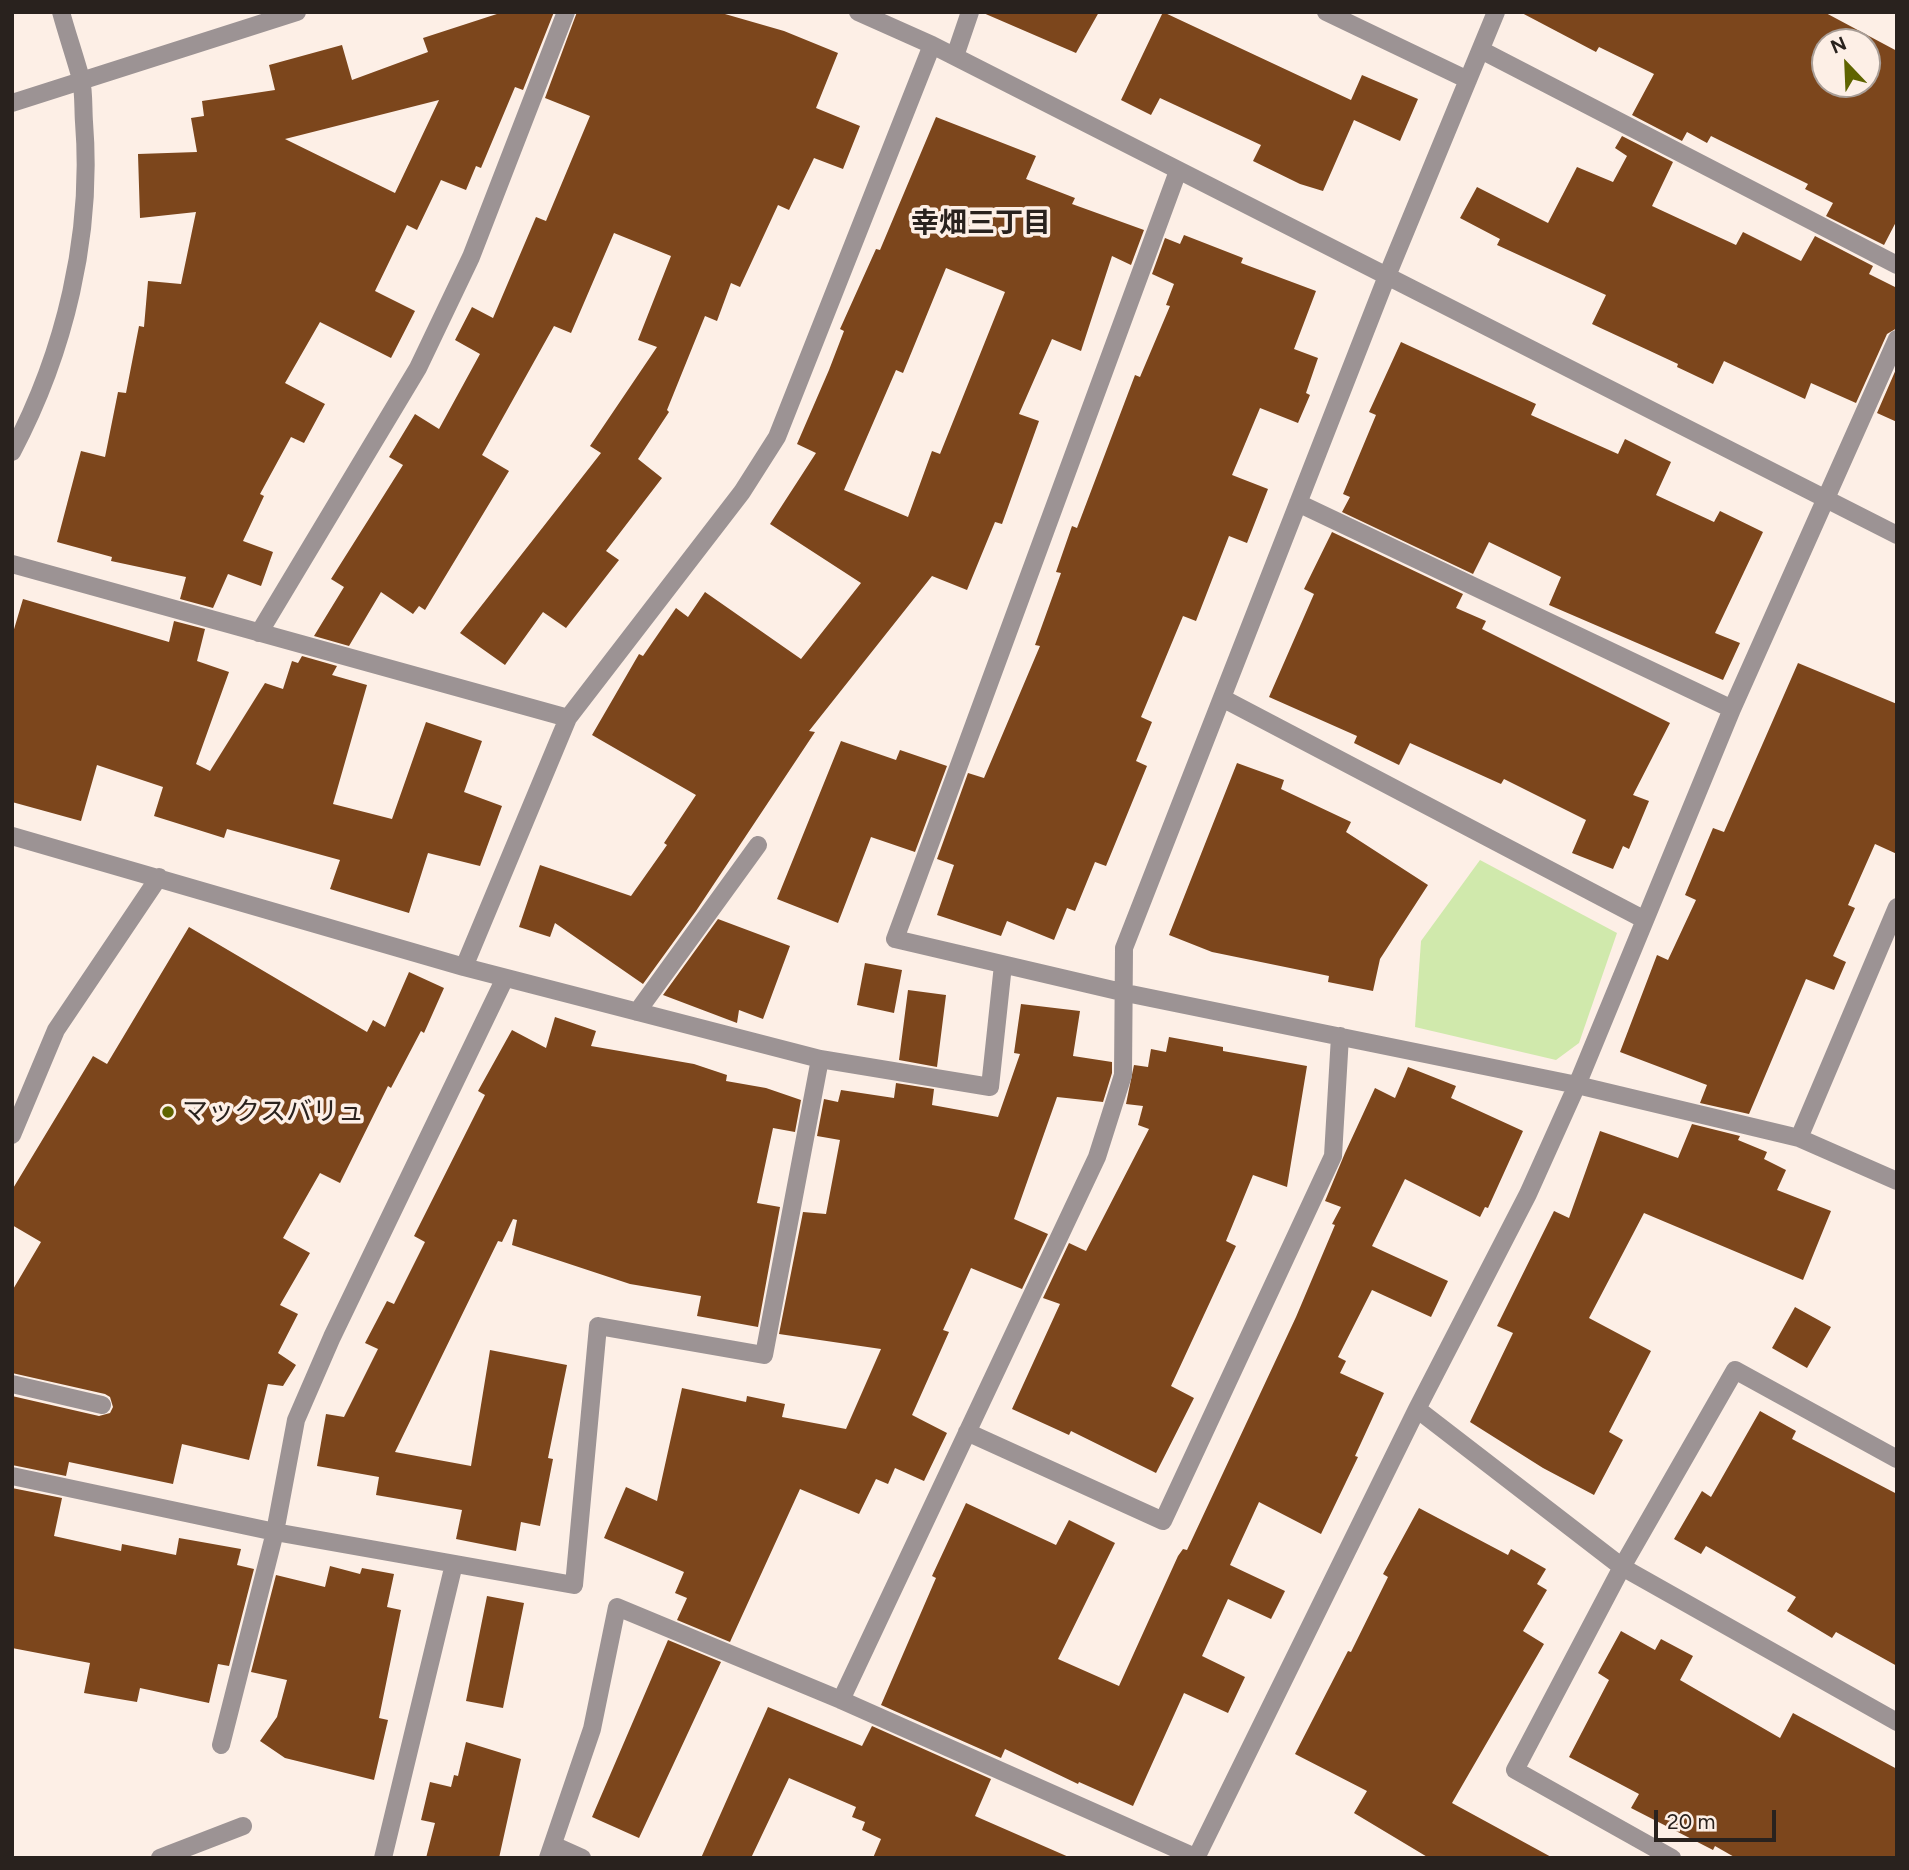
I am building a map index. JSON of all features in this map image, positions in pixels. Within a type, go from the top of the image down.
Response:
[{"type":"street","points":[[12,452],[26,426],[59,341],[80,251],[88,163],[81,81],[61,12]]},
{"type":"street","points":[[12,103],[297,12]]},
{"type":"street","points":[[259,633],[418,368],[471,257],[566,12]]},
{"type":"street","points":[[858,12],[955,56],[1827,503],[1897,536]]},
{"type":"street","points":[[955,56],[970,12]]},
{"type":"street","points":[[1326,12],[1468,80]]},
{"type":"street","points":[[841,1700],[1097,1157],[1123,1075],[1126,993],[1124,948],[1387,276],[1496,12]]},
{"type":"street","points":[[464,967],[568,718],[742,492],[777,437],[932,45]]},
{"type":"street","points":[[1481,50],[1897,265]]},
{"type":"street","points":[[1178,171],[895,939],[1126,993],[1577,1086],[1799,1138],[1897,1181]]},
{"type":"street","points":[[582,1858],[551,1851],[592,1729],[617,1607],[841,1700],[1197,1858],[1417,1409],[1528,1194],[1577,1086],[1732,709],[1827,503],[1897,339]]},
{"type":"street","points":[[1298,503],[1732,709]]},
{"type":"street","points":[[12,564],[568,718]]},
{"type":"street","points":[[1222,698],[1645,920]]},
{"type":"street","points":[[12,836],[464,967],[820,1059],[990,1087],[1003,965]]},
{"type":"street","points":[[637,1012],[758,845]]},
{"type":"street","points":[[12,1135],[56,1030],[159,877]]},
{"type":"street","points":[[1799,1138],[1897,907]]},
{"type":"street","points":[[221,1745],[275,1532],[296,1420],[332,1337],[505,978]]},
{"type":"street","points":[[968,1432],[1163,1521],[1333,1156],[1340,1037]]},
{"type":"street","points":[[12,1476],[275,1532],[573,1585],[598,1326],[764,1355],[820,1059]]},
{"type":"street","points":[[1672,1858],[1515,1770],[1622,1567],[1735,1370],[1897,1460]]},
{"type":"street","points":[[12,1384],[103,1405]]},
{"type":"street","points":[[1417,1409],[1622,1567],[1897,1722]]},
{"type":"street","points":[[383,1858],[454,1564]]},
{"type":"street","points":[[160,1858],[243,1826]]},
{"type":"green space","points":[[1480,860],[1617,933],[1579,1043],[1556,1060],[1415,1027],[1421,941]]},
{"type":"building","points":[[503,12],[554,12],[523,90],[515,87],[481,168],[476,166],[466,190],[441,180],[417,230],[407,225],[375,291],[415,311],[391,358],[320,322],[285,383],[325,404],[304,443],[291,437],[260,494],[264,496],[243,541],[273,552],[261,586],[228,574],[213,608],[180,599],[186,577],[111,561],[112,557],[57,542],[81,451],[105,457],[118,392],[126,393],[139,326],[144,327],[148,281],[181,284],[196,212],[140,218],[138,154],[197,152],[191,118],[204,116],[202,101],[275,90],[269,65],[342,45],[352,80],[428,52],[423,38]],"holes":[[[439,100],[395,193],[285,139]]]},
{"type":"building","points":[[577,12],[718,12],[784,31],[838,53],[816,108],[860,126],[843,169],[814,158],[789,210],[778,205],[740,287],[731,283],[717,321],[705,316],[667,410],[669,412],[638,459],[662,478],[606,551],[619,560],[566,628],[543,612],[505,665],[460,633],[601,453],[590,446],[657,347],[638,340],[671,256],[614,233],[571,333],[554,326],[482,455],[509,471],[425,610],[419,606],[413,614],[381,592],[349,646],[314,636],[344,587],[331,579],[403,465],[389,457],[415,414],[439,429],[480,354],[455,340],[472,307],[493,318],[536,217],[546,221],[590,116],[545,98]]},
{"type":"building","points":[[981,12],[1099,12],[1076,53]]},
{"type":"building","points":[[1163,12],[1351,100],[1362,75],[1418,99],[1400,141],[1354,120],[1323,191],[1300,184],[1253,161],[1261,145],[1160,98],[1151,115],[1121,100]]},
{"type":"building","points":[[1520,12],[1824,12],[1854,28],[1811,28],[1811,98],[1881,98],[1881,42],[1897,51],[1897,220],[1884,245],[1826,216],[1833,203],[1805,189],[1808,184],[1711,136],[1707,143],[1687,132],[1682,141],[1632,115],[1654,74],[1599,47],[1596,52]]},
{"type":"building","points":[[936,117],[1036,156],[1026,179],[1075,198],[1072,204],[1144,230],[1131,265],[1112,256],[1081,351],[1052,339],[1019,414],[1039,421],[1002,524],[995,522],[967,590],[932,576],[809,731],[815,732],[696,911],[643,984],[555,923],[550,937],[519,927],[540,865],[631,896],[667,845],[664,843],[696,795],[592,735],[639,654],[643,656],[676,608],[688,617],[705,592],[801,659],[861,583],[770,524],[816,453],[797,444],[844,331],[840,329],[876,249],[880,250]],"holes":[[[946,268],[1005,292],[940,454],[932,451],[908,517],[844,490],[896,370],[903,373]]]},
{"type":"building","points":[[1622,136],[1673,162],[1652,206],[1736,245],[1743,232],[1801,261],[1815,236],[1873,266],[1869,274],[1897,288],[1897,328],[1887,334],[1856,403],[1811,383],[1805,399],[1724,361],[1713,384],[1677,367],[1678,364],[1592,324],[1606,295],[1497,245],[1500,239],[1460,218],[1477,187],[1548,223],[1577,167],[1613,182],[1627,156],[1615,148]]},
{"type":"building","points":[[1184,235],[1243,258],[1241,263],[1316,291],[1294,349],[1318,358],[1306,393],[1310,395],[1298,423],[1260,408],[1232,475],[1268,489],[1247,543],[1229,536],[1196,621],[1183,616],[1141,717],[1152,722],[1136,761],[1147,766],[1106,866],[1095,862],[1075,911],[1067,908],[1054,940],[1007,921],[1001,936],[937,915],[954,865],[937,859],[968,773],[984,778],[1040,646],[1035,645],[1061,573],[1056,572],[1072,526],[1077,528],[1135,375],[1140,377],[1170,306],[1166,305],[1174,284],[1152,274],[1165,238],[1180,244]]},
{"type":"building","points":[[1401,342],[1536,404],[1531,415],[1618,454],[1625,439],[1671,462],[1656,495],[1714,522],[1720,511],[1763,532],[1715,633],[1740,643],[1723,680],[1549,605],[1561,577],[1489,542],[1473,574],[1342,512],[1350,497],[1343,494],[1376,415],[1369,412]]},
{"type":"building","points":[[1897,367],[1897,422],[1877,413]]},
{"type":"building","points":[[1332,532],[1463,594],[1456,608],[1486,621],[1482,629],[1670,723],[1633,795],[1649,801],[1629,849],[1623,846],[1613,869],[1572,853],[1586,820],[1504,779],[1501,784],[1410,743],[1399,765],[1354,743],[1357,736],[1269,697],[1314,594],[1304,589]]},
{"type":"building","points":[[23,599],[169,642],[174,621],[205,629],[197,661],[229,672],[196,764],[210,771],[265,683],[283,689],[292,661],[298,663],[302,656],[337,666],[332,675],[367,685],[333,804],[392,819],[426,722],[482,741],[464,792],[502,806],[480,866],[428,853],[409,913],[330,889],[340,860],[227,829],[224,838],[154,816],[163,787],[97,765],[81,821],[12,802],[12,636]]},
{"type":"building","points":[[1798,663],[1897,704],[1897,854],[1875,844],[1848,905],[1855,908],[1833,956],[1846,962],[1834,990],[1806,979],[1749,1114],[1700,1103],[1707,1085],[1620,1052],[1657,955],[1668,960],[1696,900],[1685,895],[1713,828],[1724,832]]},
{"type":"building","points":[[841,741],[896,760],[900,750],[947,766],[915,852],[871,837],[838,923],[777,899]]},
{"type":"building","points":[[1237,763],[1284,780],[1281,789],[1351,822],[1346,832],[1428,885],[1380,959],[1373,991],[1328,982],[1329,976],[1212,952],[1169,935]]},
{"type":"building","points":[[718,919],[790,946],[763,1019],[739,1010],[737,1023],[663,995]]},
{"type":"building","points":[[189,927],[367,1032],[373,1020],[385,1027],[409,972],[444,988],[424,1033],[421,1031],[391,1088],[388,1086],[340,1183],[320,1173],[283,1238],[310,1253],[280,1305],[298,1314],[278,1353],[296,1365],[283,1386],[268,1384],[249,1460],[182,1444],[173,1484],[69,1462],[66,1476],[12,1465],[12,1396],[99,1416],[110,1413],[113,1407],[110,1397],[105,1394],[12,1373],[12,1291],[41,1242],[12,1225],[12,1190],[93,1056],[107,1064]]},
{"type":"building","points":[[865,963],[902,970],[894,1013],[857,1005]]},
{"type":"building","points":[[908,990],[946,995],[937,1067],[899,1060]]},
{"type":"building","points":[[1021,1004],[1080,1011],[1073,1056],[1112,1062],[1112,1073],[1103,1102],[1057,1097],[1014,1219],[1048,1234],[1022,1289],[971,1268],[943,1330],[949,1332],[912,1415],[947,1433],[924,1481],[895,1468],[888,1484],[876,1479],[859,1514],[800,1489],[730,1642],[677,1620],[687,1598],[675,1593],[684,1572],[604,1538],[626,1487],[657,1501],[682,1388],[746,1402],[747,1396],[785,1404],[782,1417],[846,1429],[881,1349],[779,1334],[803,1212],[826,1214],[840,1140],[817,1136],[824,1099],[838,1102],[841,1090],[894,1098],[896,1083],[934,1089],[932,1105],[998,1117],[1020,1054],[1014,1053]]},
{"type":"building","points":[[555,1017],[596,1031],[591,1046],[694,1064],[727,1075],[726,1081],[766,1088],[801,1100],[795,1132],[773,1128],[757,1203],[780,1207],[758,1327],[697,1316],[701,1296],[630,1284],[512,1245],[517,1220],[513,1219],[502,1242],[498,1241],[395,1452],[471,1466],[490,1350],[567,1365],[548,1458],[553,1459],[540,1526],[521,1522],[516,1551],[456,1539],[462,1510],[376,1495],[379,1477],[317,1466],[326,1414],[344,1417],[378,1349],[365,1343],[387,1301],[394,1304],[425,1242],[414,1236],[485,1095],[478,1091],[512,1030],[546,1048]]},
{"type":"building","points":[[1169,1037],[1223,1047],[1223,1051],[1307,1066],[1287,1187],[1253,1175],[1226,1241],[1236,1246],[1171,1386],[1194,1398],[1156,1473],[1071,1431],[1069,1435],[1012,1409],[1060,1304],[1043,1298],[1069,1243],[1086,1251],[1149,1129],[1138,1125],[1143,1106],[1126,1104],[1134,1065],[1148,1067],[1151,1049],[1166,1052]]},
{"type":"building","points":[[1408,1067],[1456,1086],[1451,1098],[1523,1131],[1488,1208],[1485,1207],[1480,1217],[1405,1179],[1372,1246],[1448,1281],[1431,1317],[1372,1290],[1338,1357],[1346,1361],[1340,1373],[1384,1393],[1355,1456],[1358,1457],[1321,1534],[1259,1502],[1230,1565],[1285,1591],[1271,1619],[1228,1599],[1202,1656],[1245,1677],[1228,1713],[1184,1693],[1133,1806],[1079,1782],[1078,1784],[1005,1749],[1001,1758],[881,1705],[936,1578],[932,1576],[966,1503],[1056,1545],[1069,1520],[1115,1543],[1058,1659],[1119,1686],[1178,1556],[1183,1549],[1187,1550],[1296,1317],[1341,1207],[1325,1201],[1375,1088],[1395,1098]]},
{"type":"building","points":[[1692,1124],[1740,1136],[1738,1140],[1767,1152],[1764,1159],[1786,1170],[1777,1190],[1831,1211],[1803,1280],[1644,1213],[1589,1318],[1651,1351],[1609,1432],[1623,1440],[1594,1495],[1543,1468],[1470,1422],[1513,1333],[1497,1326],[1554,1211],[1569,1218],[1600,1131],[1678,1158]]},
{"type":"building","points":[[1795,1307],[1831,1327],[1807,1368],[1772,1348]]},
{"type":"building","points":[[1760,1411],[1796,1431],[1792,1439],[1897,1494],[1897,1666],[1836,1632],[1832,1638],[1787,1611],[1796,1597],[1706,1546],[1701,1554],[1674,1539],[1702,1491],[1711,1497]]},
{"type":"building","points":[[12,1488],[62,1498],[54,1536],[121,1551],[122,1544],[176,1555],[179,1538],[241,1549],[237,1565],[254,1569],[229,1666],[218,1664],[209,1703],[140,1688],[137,1702],[84,1693],[90,1663],[12,1648]]},
{"type":"building","points":[[1419,1508],[1508,1555],[1511,1549],[1546,1569],[1537,1584],[1547,1590],[1523,1631],[1544,1644],[1452,1803],[1553,1858],[1429,1858],[1354,1813],[1367,1791],[1295,1754],[1348,1651],[1351,1652],[1388,1577],[1383,1574]]},
{"type":"building","points":[[330,1566],[360,1574],[362,1568],[394,1574],[387,1607],[401,1610],[379,1718],[388,1720],[374,1780],[285,1758],[260,1741],[277,1717],[287,1680],[251,1672],[276,1575],[325,1587]]},
{"type":"building","points":[[487,1596],[524,1603],[503,1708],[466,1701]]},
{"type":"building","points":[[1621,1631],[1655,1650],[1661,1639],[1693,1656],[1680,1680],[1780,1738],[1793,1713],[1897,1769],[1897,1858],[1736,1858],[1715,1846],[1713,1850],[1631,1808],[1639,1794],[1569,1757],[1609,1680],[1598,1673]]},
{"type":"building","points":[[668,1640],[721,1662],[639,1838],[592,1817]]},
{"type":"building","points":[[768,1707],[862,1746],[872,1726],[991,1779],[975,1816],[1071,1858],[873,1858],[881,1839],[862,1830],[865,1822],[852,1817],[856,1807],[789,1778],[751,1858],[701,1858]]},
{"type":"building","points":[[466,1742],[521,1759],[499,1858],[426,1858],[435,1823],[421,1820],[430,1782],[451,1787],[454,1775],[458,1776]]},
{"type":"place","name":"マックスバリュ","points":[[168,1112]]},
{"type":"district","name":"幸畑三丁目","points":[[981,224]]}]
